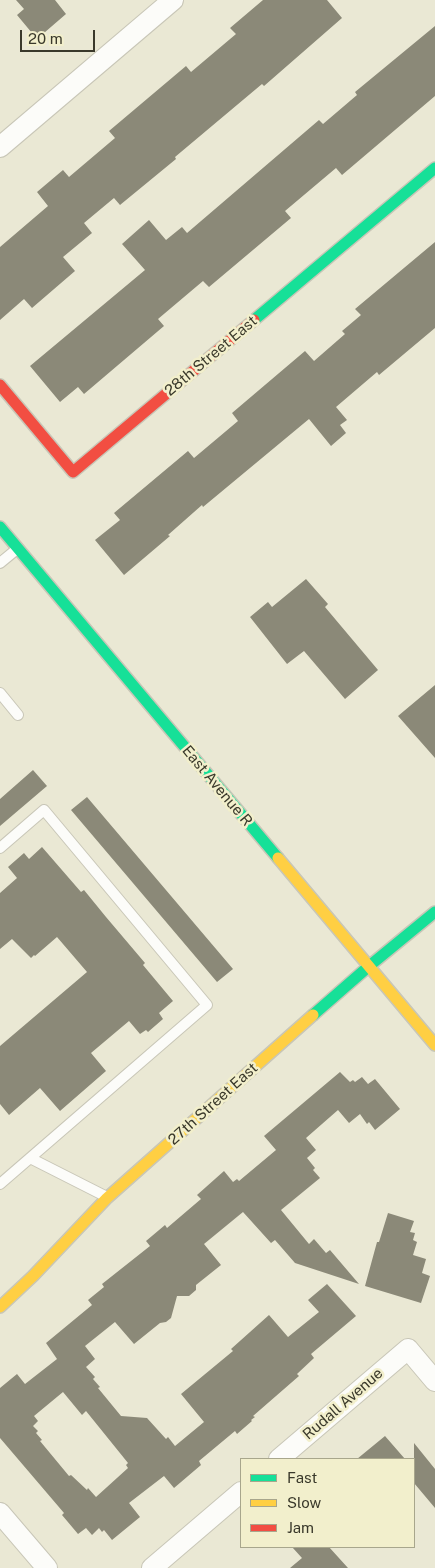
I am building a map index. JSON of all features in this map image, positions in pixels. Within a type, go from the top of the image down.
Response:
[{"type":"street","points":[[0,147],[173,0]]},
{"type":"street","name":"28th Street East","points":[[0,385],[72,472],[435,168]]},
{"type":"street","name":"East Avenue R","points":[[0,527],[435,1045]]},
{"type":"street","name":"27th Street East","points":[[0,1307],[33,1276],[107,1198],[368,967],[435,912]]},
{"type":"street","name":"Rudall Avenue","points":[[280,1458],[408,1349],[435,1381]]},
{"type":"street","points":[[152,1568],[240,1493]]},
{"type":"street","points":[[0,1513],[47,1568]]},
{"type":"lane","points":[[0,563],[18,548]]},
{"type":"lane","points":[[0,693],[18,716]]},
{"type":"lane","points":[[0,848],[44,810],[208,1005],[0,1184]]},
{"type":"lane","points":[[30,1158],[107,1198]]},
{"type":"building","points":[[16,0],[55,0],[66,14],[37,39],[17,15],[24,9]]},
{"type":"building","points":[[263,0],[327,0],[342,18],[264,86],[262,84],[120,205],[114,198],[84,223],[92,233],[63,257],[75,271],[32,308],[24,299],[0,320],[0,247],[48,206],[37,192],[63,170],[69,177],[115,138],[109,131],[186,66],[191,72],[236,34],[230,28]]},
{"type":"building","points":[[435,26],[435,96],[342,175],[336,168],[285,211],[291,218],[209,287],[203,281],[158,319],[164,326],[84,394],[78,387],[60,402],[30,366],[145,270],[122,244],[149,220],[166,240],[182,227],[187,233],[319,120],[323,124],[357,95],[355,92]]},
{"type":"building","points":[[435,242],[435,328],[379,375],[377,372],[336,407],[347,420],[340,425],[346,433],[331,446],[309,419],[203,507],[202,505],[168,535],[170,536],[124,575],[95,540],[120,520],[114,513],[188,451],[194,458],[238,421],[232,413],[305,351],[314,361],[345,334],[342,331],[361,315],[355,309]]},
{"type":"building","points":[[306,579],[328,604],[325,607],[378,670],[345,699],[304,651],[287,664],[250,617],[268,602],[272,607]]},
{"type":"building","points":[[435,685],[435,758],[398,716]]},
{"type":"building","points":[[33,770],[47,786],[0,826],[0,799]]},
{"type":"building","points":[[87,797],[233,969],[217,982],[71,810]]},
{"type":"building","points":[[42,847],[81,892],[84,890],[145,963],[143,965],[173,1001],[159,1013],[163,1019],[148,1032],[146,1030],[140,1034],[129,1021],[91,1053],[106,1071],[60,1111],[40,1088],[9,1115],[0,1104],[0,1046],[87,972],[57,937],[31,958],[12,939],[0,949],[0,893],[17,878],[8,867],[24,853],[29,859]]},
{"type":"building","points":[[340,1072],[350,1082],[353,1080],[355,1082],[362,1077],[368,1084],[375,1079],[400,1109],[375,1130],[369,1122],[367,1124],[360,1114],[349,1123],[338,1110],[306,1138],[316,1150],[307,1158],[315,1168],[313,1170],[320,1178],[281,1210],[309,1244],[314,1239],[326,1253],[330,1250],[359,1284],[295,1263],[275,1240],[271,1243],[243,1212],[204,1244],[221,1265],[196,1285],[196,1290],[189,1296],[177,1296],[171,1318],[166,1322],[160,1323],[134,1344],[115,1322],[85,1346],[95,1359],[86,1367],[95,1377],[93,1379],[100,1387],[98,1388],[121,1416],[147,1418],[175,1446],[204,1422],[181,1394],[233,1351],[231,1349],[269,1315],[288,1337],[319,1312],[308,1300],[327,1284],[356,1316],[311,1354],[314,1358],[297,1374],[299,1376],[253,1416],[255,1417],[252,1421],[237,1434],[235,1431],[199,1461],[201,1465],[174,1488],[164,1476],[129,1503],[140,1517],[112,1540],[104,1530],[102,1532],[99,1528],[92,1535],[86,1528],[78,1534],[62,1515],[64,1513],[0,1438],[0,1388],[17,1374],[25,1384],[57,1359],[46,1343],[92,1305],[88,1300],[104,1287],[102,1284],[150,1246],[146,1241],[165,1225],[167,1228],[201,1199],[197,1195],[224,1171],[233,1182],[237,1179],[239,1181],[276,1150],[264,1136]],"holes":[[[63,1392],[82,1415],[86,1411],[128,1463],[126,1465],[128,1468],[96,1497],[88,1488],[87,1490],[71,1475],[69,1476],[40,1441],[42,1440],[36,1433],[38,1431],[33,1426],[38,1421],[34,1416]]]},
{"type":"building","points":[[388,1213],[414,1221],[410,1232],[415,1233],[413,1240],[417,1242],[413,1255],[426,1259],[422,1273],[430,1276],[421,1303],[365,1286],[377,1242],[379,1242]]},
{"type":"building","points":[[385,1436],[404,1458],[358,1458]]},
{"type":"building","points":[[414,1443],[435,1469],[435,1508],[415,1484]]},
{"type":"building","points":[[293,1548],[330,1548],[348,1568],[290,1568],[302,1558]]},
{"type":"traffic: fast","points":[[254,320],[435,168]]},
{"type":"traffic: fast","points":[[0,527],[278,858]]},
{"type":"traffic: fast","points":[[313,1015],[435,912]]},
{"type":"traffic: slow","points":[[278,858],[435,1045]]},
{"type":"traffic: slow","points":[[0,1307],[33,1276],[107,1198],[313,1015]]},
{"type":"traffic: jam","points":[[0,385],[73,472],[254,320]]}]
